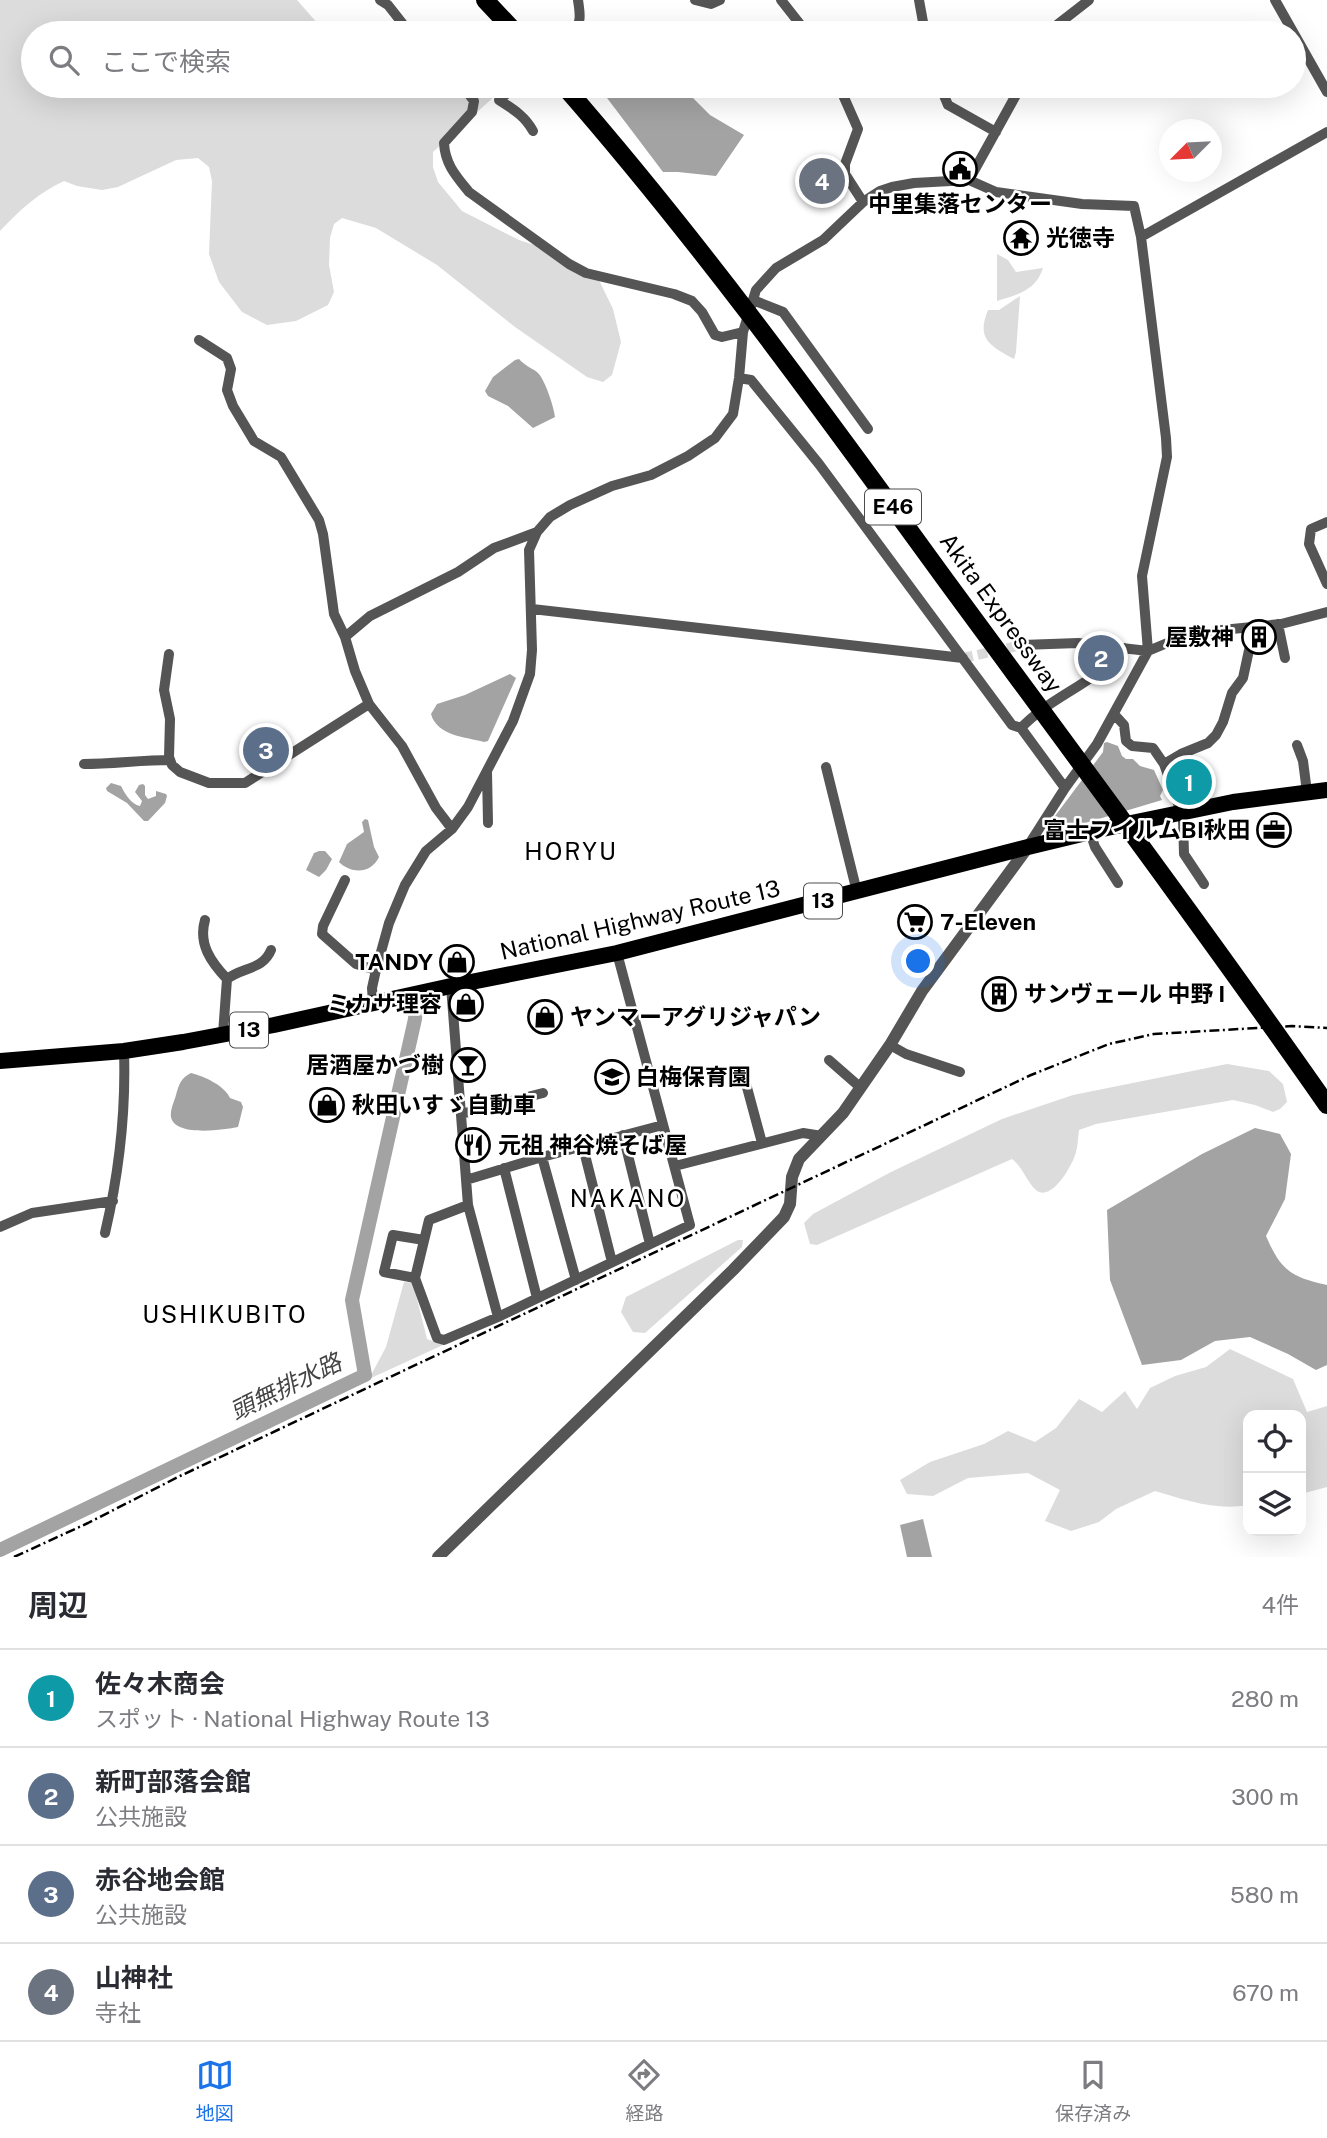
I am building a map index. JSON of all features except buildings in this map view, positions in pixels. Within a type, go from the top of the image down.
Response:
[{"type":"highway","points":[[485,0],[505,21]]},
{"type":"highway","name":"Akita Expressway","points":[[574,98],[625,157],[761,328],[1140,844],[1327,1105]]},
{"type":"highway","name":"National Highway Route 13","points":[[0,1061],[124,1051],[223,1034],[617,953],[1090,832],[1233,802],[1327,790]]},
{"type":"highway","name":"Akita Expressway","points":[[1285,1045],[1327,1111]]},
{"type":"street","points":[[380,0],[388,5],[401,21]]},
{"type":"street","points":[[578,0],[580,21]]},
{"type":"street","points":[[695,0],[711,4],[720,0]]},
{"type":"street","points":[[781,0],[798,21]]},
{"type":"street","points":[[919,0],[923,21]]},
{"type":"street","points":[[1061,21],[1088,0]]},
{"type":"street","points":[[1275,0],[1287,21]]},
{"type":"street","points":[[1306,55],[1327,92]]},
{"type":"street","points":[[472,98],[474,101],[472,112],[444,143],[445,156],[469,192],[569,264],[586,273],[674,294],[692,301],[702,312],[715,335],[722,338],[743,332]]},
{"type":"street","points":[[501,98],[499,100],[520,113],[533,131]]},
{"type":"street","points":[[844,98],[858,129],[845,164],[845,174],[863,202]]},
{"type":"street","points":[[945,98],[948,105],[996,132]]},
{"type":"street","points":[[969,180],[1014,98]]},
{"type":"street","points":[[1140,237],[1327,132]]},
{"type":"street","points":[[373,1003],[372,988],[376,970],[389,923],[405,885],[426,851],[452,829],[468,807],[513,721],[530,674],[532,609],[529,550],[537,532],[550,517],[570,505],[612,486],[651,475],[715,438],[733,414],[743,332],[756,290],[776,268],[823,240],[863,202],[880,191],[914,183],[969,180],[996,192],[1082,204],[1134,206],[1167,457],[1142,576],[1148,651],[1097,744],[1028,847],[922,990],[890,1045],[844,1113],[809,1147],[794,1167],[790,1204],[784,1217],[438,1557]]},
{"type":"street","points":[[753,300],[783,313],[868,429]]},
{"type":"street","points":[[199,340],[227,358],[231,369],[227,390],[247,429],[254,441],[281,457],[319,520],[334,614],[369,704],[401,746],[436,808],[452,829]]},
{"type":"street","points":[[739,378],[751,380],[819,464],[1012,725],[1021,728],[1066,788]]},
{"type":"street","points":[[1327,522],[1311,529],[1309,544],[1327,584]]},
{"type":"street","points":[[345,637],[370,616],[457,572],[494,548],[537,532]]},
{"type":"street","points":[[532,609],[963,658]]},
{"type":"street","points":[[1022,645],[1078,643],[1148,651],[1171,641],[1278,624],[1327,612]]},
{"type":"street","points":[[1278,624],[1285,658]]},
{"type":"street","points":[[1164,764],[1208,743],[1216,735],[1232,693],[1243,678],[1254,627]]},
{"type":"street","points":[[1021,728],[1111,664],[1124,648]]},
{"type":"street","points":[[169,654],[164,690],[170,719],[170,760],[180,772],[208,783],[245,783],[369,704]]},
{"type":"street","points":[[1114,714],[1124,724],[1126,741],[1132,746],[1153,748],[1164,764],[1181,813],[1184,854],[1203,884]]},
{"type":"street","points":[[1297,746],[1304,761],[1307,792]]},
{"type":"street","points":[[84,764],[170,760]]},
{"type":"street","points":[[826,767],[857,892]]},
{"type":"street","points":[[487,768],[488,822]]},
{"type":"street","points":[[1090,832],[1095,847],[1118,883]]},
{"type":"street","points":[[345,880],[323,926],[322,934],[356,964],[376,970]]},
{"type":"street","points":[[205,920],[202,929],[204,947],[213,965],[227,979]]},
{"type":"street","points":[[223,1034],[227,979],[234,973],[260,964],[268,958],[271,950]]},
{"type":"street","points":[[468,1205],[429,1220],[415,1278],[437,1338],[444,1340],[690,1225],[617,953]]},
{"type":"street","points":[[451,986],[468,1205],[498,1317]]},
{"type":"street","points":[[890,1045],[906,1054],[960,1072]]},
{"type":"street","points":[[105,1233],[113,1201],[125,1087],[124,1051]]},
{"type":"street","points":[[830,1060],[861,1088]]},
{"type":"street","points":[[745,1080],[762,1143]]},
{"type":"street","points":[[461,1114],[543,1093]]},
{"type":"street","points":[[466,1180],[663,1125]]},
{"type":"street","points":[[675,1166],[803,1133],[822,1136]]},
{"type":"street","points":[[623,1135],[650,1244]]},
{"type":"street","points":[[583,1147],[612,1262]]},
{"type":"street","points":[[542,1157],[576,1280]]},
{"type":"street","points":[[504,1168],[537,1298]]},
{"type":"street","points":[[0,1227],[32,1213],[113,1201]]},
{"type":"street","points":[[415,1278],[384,1272],[393,1235],[424,1240]]},
{"type":"shaded area","points":[[0,0],[297,0],[315,21],[21,21],[21,98],[493,98],[433,152],[433,167],[438,182],[462,211],[519,240],[565,255],[596,274],[613,309],[621,342],[612,375],[603,382],[587,377],[515,327],[437,265],[376,228],[342,218],[334,224],[330,238],[329,265],[334,292],[328,305],[296,321],[267,325],[242,312],[219,282],[209,254],[212,181],[209,167],[198,158],[176,160],[118,187],[102,190],[64,181],[30,203],[0,231]]},
{"type":"shaded area","points":[[607,98],[693,98],[710,115],[744,135],[716,176],[663,172]]},
{"type":"shaded area","points":[[997,254],[1008,260],[1016,272],[1043,268],[1040,276],[1030,287],[1018,294],[997,301]]},
{"type":"shaded area","points":[[1020,296],[1014,359],[987,340],[984,328],[988,310],[999,310]]},
{"type":"shaded area","points":[[519,359],[541,376],[555,417],[533,428],[508,406],[488,396],[485,391],[493,377]]},
{"type":"shaded area","points":[[510,674],[516,678],[488,741],[453,734],[439,727],[434,721],[431,714],[437,704],[465,695]]},
{"type":"shaded area","points":[[1104,743],[1118,746],[1126,759],[1133,759],[1140,766],[1154,770],[1163,790],[1160,796],[1162,800],[1072,827],[1056,823],[1052,820],[1103,752]]},
{"type":"shaded area","points":[[111,783],[121,786],[137,805],[140,806],[142,801],[135,792],[139,785],[143,784],[148,799],[156,796],[156,791],[166,794],[165,803],[148,821],[144,821],[127,803],[107,791],[106,788]]},
{"type":"shaded area","points":[[368,820],[379,857],[366,869],[349,869],[339,862],[347,844],[364,832],[362,822]]},
{"type":"shaded area","points":[[325,851],[332,859],[319,877],[306,870],[314,853]]},
{"type":"shaded area","points":[[1227,1064],[1269,1071],[1283,1084],[1287,1102],[1273,1112],[1233,1100],[1096,1124],[1079,1130],[1077,1149],[1071,1165],[1060,1181],[1048,1191],[1042,1193],[1036,1190],[1012,1159],[817,1245],[810,1244],[804,1223],[813,1214],[891,1172],[1002,1119],[1073,1095]]},
{"type":"shaded area","points":[[191,1073],[214,1082],[224,1089],[230,1098],[241,1102],[243,1107],[238,1127],[200,1131],[174,1123],[171,1112],[178,1088],[183,1079]]},
{"type":"shaded area","points":[[1255,1128],[1280,1134],[1291,1154],[1285,1199],[1266,1236],[1282,1265],[1289,1271],[1304,1279],[1327,1285],[1327,1365],[1316,1370],[1250,1337],[1215,1341],[1181,1360],[1142,1365],[1110,1280],[1107,1210],[1202,1154]]},
{"type":"shaded area","points":[[738,1240],[743,1240],[742,1247],[645,1333],[633,1332],[621,1312],[626,1297]]},
{"type":"shaded area","points":[[404,1282],[413,1283],[427,1339],[443,1345],[369,1379],[386,1347]]},
{"type":"shaded area","points":[[1230,1349],[1293,1379],[1307,1412],[1327,1406],[1327,1487],[1306,1493],[1306,1410],[1243,1410],[1243,1505],[1213,1506],[1155,1491],[1116,1509],[1099,1522],[1071,1531],[1045,1521],[1060,1490],[1028,1473],[968,1478],[933,1496],[907,1494],[900,1480],[930,1462],[984,1444],[1008,1431],[1035,1442],[1056,1428],[1079,1399],[1102,1412],[1125,1391],[1137,1409],[1150,1388],[1175,1376],[1206,1367]]},
{"type":"shaded area","points":[[923,1519],[932,1557],[907,1557],[900,1525]]},
{"type":"waterway","name":"頭無排水路","points":[[0,1550],[365,1375],[352,1300],[416,1005]]},
{"type":"tunnel","points":[[963,658],[1022,645]]},
{"type":"railway","points":[[14,1557],[180,1476],[1031,1075],[1109,1044],[1154,1034],[1292,1026],[1327,1028]]},
{"type":"place","name":"中里集落センター","points":[[960,169]]},
{"type":"place","name":"山神社","points":[[822,181]]},
{"type":"place","name":"光徳寺","points":[[1021,238]]},
{"type":"place","name":"屋敷神","points":[[1259,637]]},
{"type":"place","name":"新町部落会館","points":[[1101,658]]},
{"type":"place","name":"赤谷地会館","points":[[266,750]]},
{"type":"place","name":"佐々木商会","points":[[1189,782]]},
{"type":"place","name":"富士フイルムBI秋田","points":[[1274,830]]},
{"type":"place","name":"7-Eleven","points":[[915,922]]},
{"type":"place","name":"TANDY","points":[[457,962]]},
{"type":"place","name":"サンヴェール 中野 I","points":[[999,994]]},
{"type":"place","name":"ミカサ理容","points":[[466,1004]]},
{"type":"place","name":"ヤンマーアグリジャパン","points":[[545,1017]]},
{"type":"place","name":"居酒屋かづ樹","points":[[468,1065]]},
{"type":"place","name":"白梅保育園","points":[[612,1077]]},
{"type":"place","name":"秋田いすゞ自動車","points":[[327,1105]]},
{"type":"place","name":"元祖 神谷焼そば屋","points":[[473,1145]]},
{"type":"district","name":"HORYU","points":[[571,852]]},
{"type":"district","name":"NAKANO","points":[[628,1199]]},
{"type":"district","name":"USHIKUBITO","points":[[225,1315]]}]
